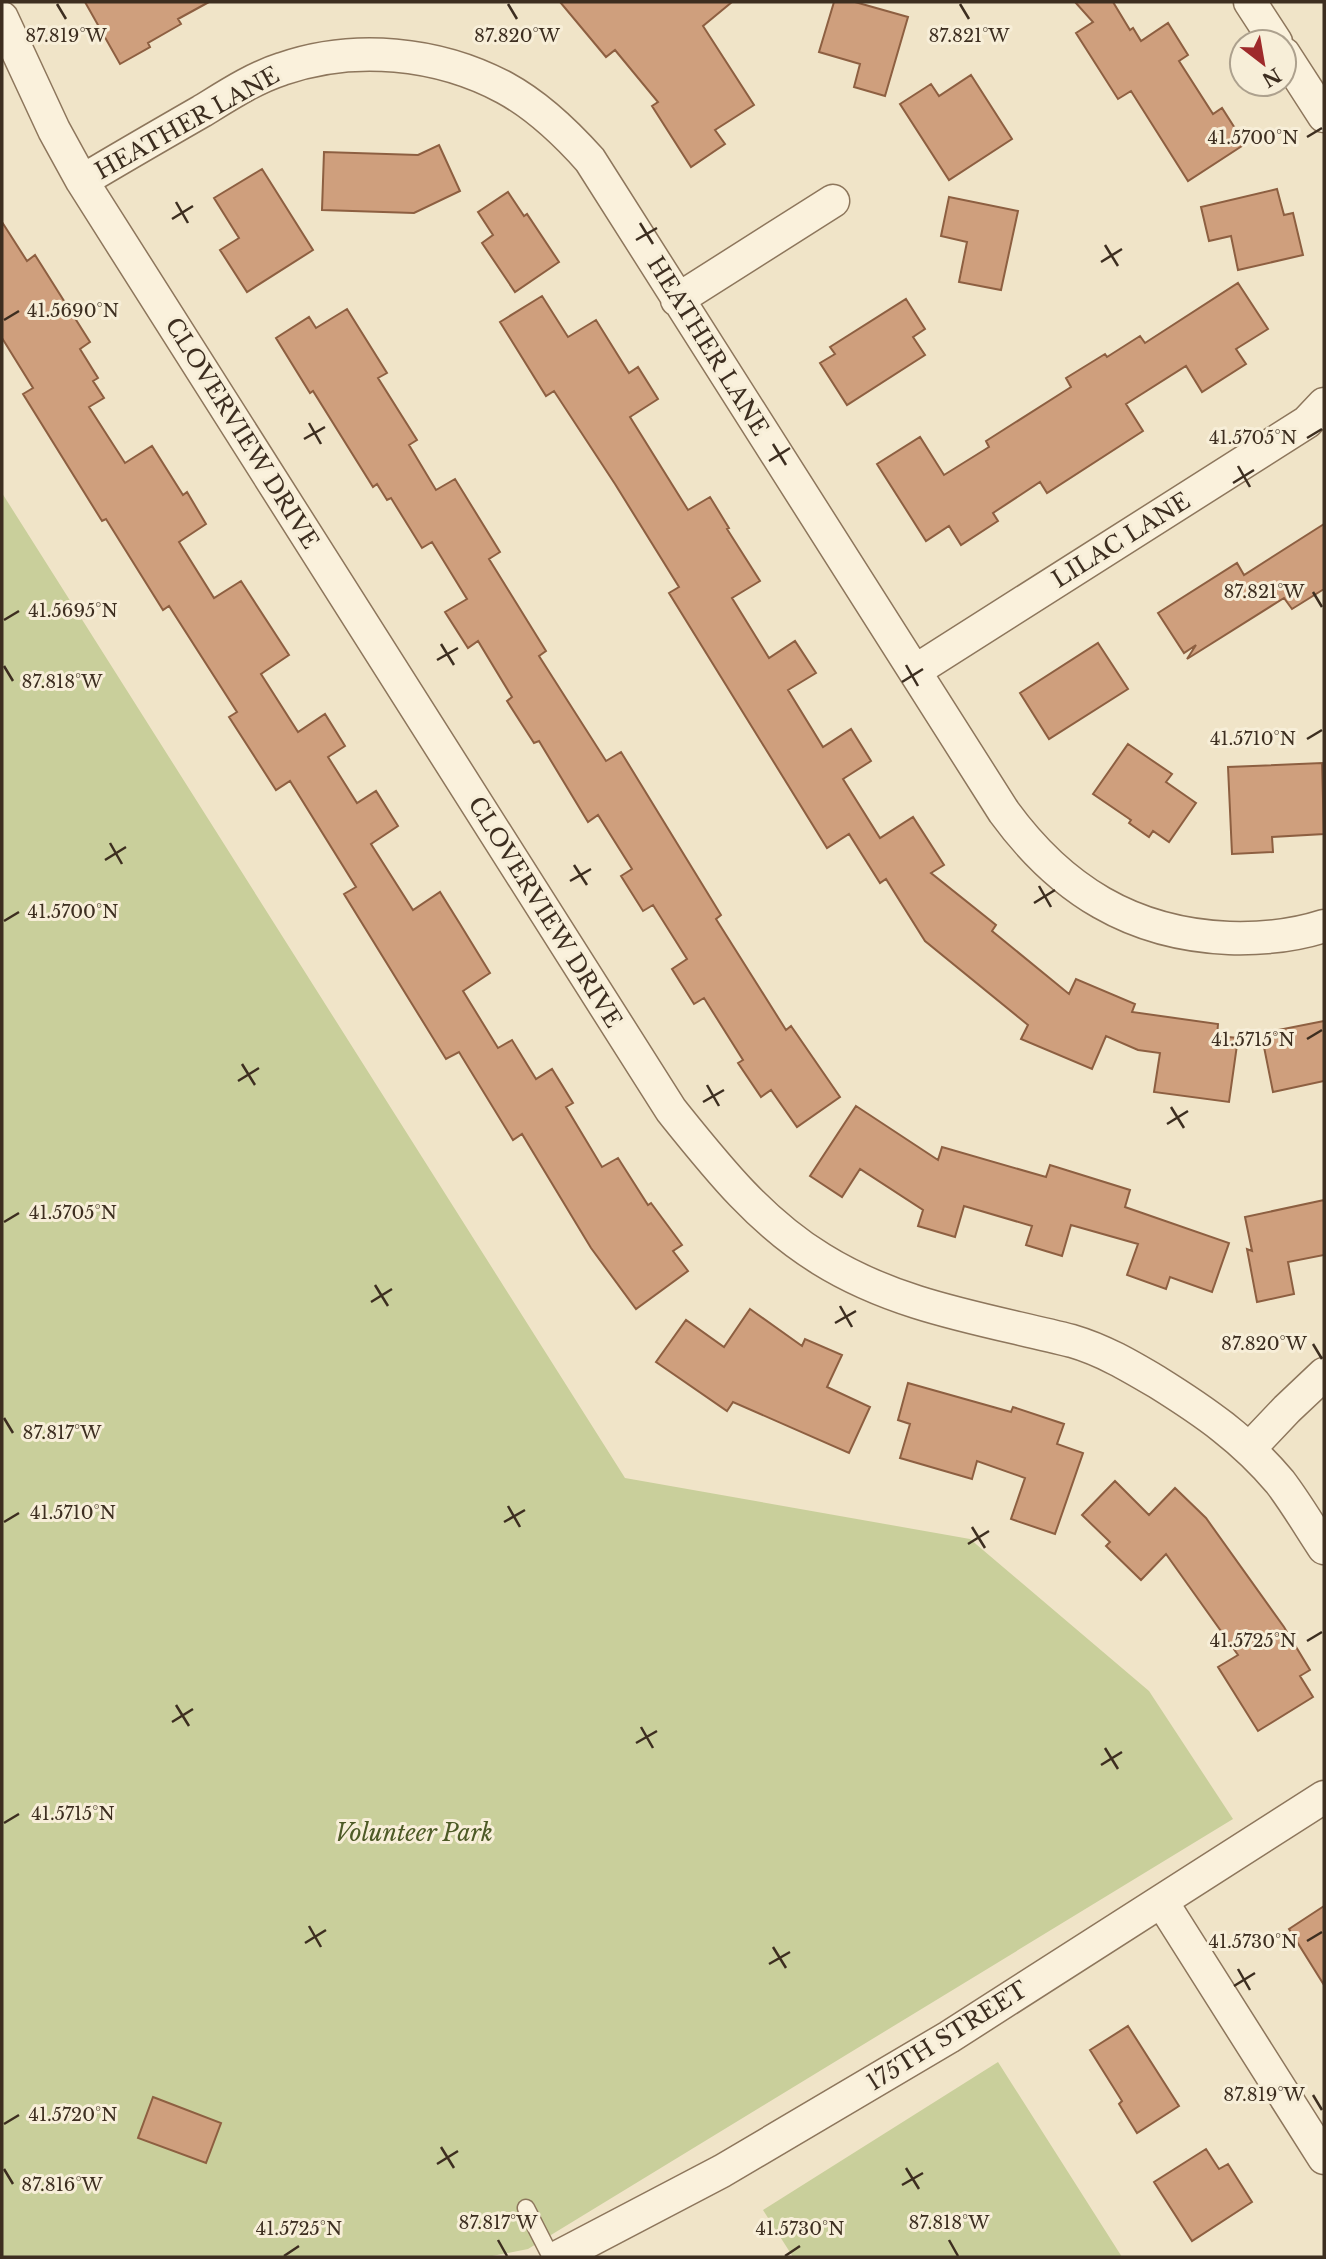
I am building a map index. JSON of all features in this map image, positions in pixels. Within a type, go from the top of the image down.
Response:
[{"type":"street","points":[[1250,2],[1267,28]]},
{"type":"street","name":"CLOVERVIEW DRIVE","points":[[2,18],[54,130],[82,181],[671,1111],[736,1190],[793,1239],[821,1259],[896,1295],[951,1314],[1073,1342],[1121,1360],[1209,1415],[1249,1449],[1281,1484],[1324,1548]]},
{"type":"street","name":"HEATHER LANE","points":[[82,181],[251,82],[282,69],[316,60],[358,54],[392,55],[468,72],[505,88],[537,109],[590,160],[1021,835],[1065,878],[1102,904],[1167,931],[1204,937],[1262,939],[1324,926]]},
{"type":"street","points":[[1298,76],[1324,116]]},
{"type":"street","points":[[677,300],[833,201]]},
{"type":"street","name":"LILAC LANE","points":[[915,671],[1307,422],[1324,404]]},
{"type":"street","points":[[1249,1449],[1324,1374]]},
{"type":"street","name":"175TH STREET","points":[[558,2257],[758,2150],[949,2037],[1324,1797]]},
{"type":"street","points":[[1161,1902],[1324,2158]]},
{"type":"lane","points":[[526,2208],[551,2257]]},
{"type":"green space","name":"Volunteer Park","points":[[2,493],[625,1478],[970,1539],[1149,1691],[1233,1819],[528,2249],[487,2257],[2,2257]]},
{"type":"green space","points":[[998,2062],[1122,2257],[793,2257],[763,2210]]},
{"type":"building","points":[[85,2],[209,2],[178,19],[181,24],[148,43],[150,47],[120,64]]},
{"type":"building","points":[[560,2],[732,2],[703,26],[754,105],[715,130],[725,144],[691,167],[652,106],[658,102],[615,50],[606,57]]},
{"type":"building","points":[[834,2],[855,2],[908,17],[885,96],[854,87],[860,64],[819,52]]},
{"type":"building","points":[[1075,2],[1113,2],[1130,30],[1133,28],[1141,41],[1168,23],[1188,55],[1179,61],[1213,114],[1222,108],[1245,144],[1188,181],[1131,91],[1118,99],[1076,33],[1093,22]]},
{"type":"building","points":[[971,75],[1012,139],[949,180],[900,104],[931,84],[939,96]]},
{"type":"building","points":[[439,145],[460,191],[414,213],[322,210],[324,152],[418,155]]},
{"type":"building","points":[[262,169],[313,250],[247,292],[220,250],[239,238],[214,198]]},
{"type":"building","points":[[1277,189],[1284,215],[1293,213],[1303,255],[1238,270],[1231,236],[1209,241],[1201,207]]},
{"type":"building","points":[[508,192],[524,216],[527,214],[559,262],[515,292],[482,243],[493,235],[478,212]]},
{"type":"building","points":[[949,197],[1018,211],[1001,290],[959,282],[967,242],[941,236]]},
{"type":"building","points":[[2,222],[27,261],[35,255],[90,342],[80,349],[98,378],[93,381],[104,398],[89,407],[125,463],[152,446],[183,495],[187,492],[206,524],[179,542],[214,598],[241,581],[289,655],[261,674],[298,732],[325,714],[345,746],[328,757],[357,803],[376,791],[398,826],[371,844],[413,910],[440,892],[490,973],[463,991],[498,1048],[512,1040],[536,1079],[552,1069],[573,1103],[566,1107],[602,1167],[618,1158],[648,1205],[651,1203],[682,1245],[673,1251],[688,1271],[636,1309],[591,1248],[522,1134],[513,1140],[459,1052],[446,1059],[344,894],[356,887],[290,781],[276,790],[229,717],[237,712],[169,606],[163,610],[106,519],[102,521],[23,394],[33,388],[2,338]]},
{"type":"building","points":[[1238,283],[1268,329],[1236,349],[1246,364],[1202,392],[1186,366],[1126,404],[1143,431],[1047,493],[1040,482],[993,513],[998,521],[961,545],[949,526],[926,541],[877,464],[920,437],[944,475],[989,447],[986,441],[1071,387],[1066,378],[1140,336],[1145,343]]},
{"type":"building","points":[[542,296],[568,337],[596,320],[629,373],[638,367],[658,399],[630,417],[688,510],[710,497],[760,581],[732,598],[769,658],[795,641],[816,673],[788,690],[823,747],[851,729],[871,761],[843,779],[880,838],[913,817],[944,865],[931,873],[996,925],[992,931],[1069,994],[1076,979],[1135,1004],[1132,1012],[1218,1024],[1217,1036],[1238,1038],[1229,1102],[1154,1092],[1160,1053],[1138,1050],[1106,1036],[1092,1069],[1021,1039],[1028,1025],[925,941],[886,879],[880,883],[849,834],[827,848],[669,593],[679,587],[615,484],[554,391],[546,396],[500,322]]},
{"type":"building","points":[[906,299],[925,329],[913,337],[925,355],[847,405],[820,363],[835,354],[830,347]]},
{"type":"building","points":[[347,309],[387,373],[378,378],[417,440],[409,445],[436,490],[455,479],[500,552],[489,559],[546,651],[539,656],[606,761],[621,752],[721,915],[716,919],[786,1030],[791,1026],[840,1097],[797,1127],[771,1090],[761,1097],[738,1063],[743,1060],[704,998],[694,1004],[672,969],[687,959],[653,905],[643,911],[621,876],[632,869],[598,815],[588,822],[539,741],[534,743],[507,701],[512,697],[478,641],[468,648],[445,612],[467,599],[432,542],[422,548],[391,498],[387,500],[377,484],[373,487],[276,338],[309,317],[316,328]]},
{"type":"building","points":[[1324,524],[1324,589],[1292,609],[1284,598],[1187,659],[1196,645],[1184,653],[1158,613],[1237,563],[1244,575]]},
{"type":"building","points":[[1098,643],[1128,689],[1049,739],[1020,693]]},
{"type":"building","points":[[1128,744],[1172,774],[1166,782],[1196,803],[1169,842],[1153,831],[1149,837],[1129,823],[1131,820],[1093,794]]},
{"type":"building","points":[[1322,763],[1324,834],[1272,837],[1273,852],[1232,854],[1228,767]]},
{"type":"building","points":[[1324,1021],[1324,1081],[1273,1092],[1262,1037],[1278,1033],[1278,1030]]},
{"type":"building","points":[[856,1106],[938,1160],[942,1147],[1046,1177],[1050,1165],[1130,1190],[1125,1207],[1229,1243],[1212,1292],[1170,1277],[1166,1289],[1127,1275],[1138,1244],[1071,1225],[1062,1256],[1026,1245],[1032,1226],[964,1206],[955,1237],[918,1226],[923,1210],[860,1169],[842,1197],[810,1176]]},
{"type":"building","points":[[1324,1200],[1324,1255],[1288,1262],[1294,1294],[1257,1302],[1247,1249],[1252,1251],[1245,1217]]},
{"type":"building","points":[[750,1309],[802,1346],[805,1339],[842,1355],[827,1387],[870,1407],[849,1453],[733,1402],[727,1411],[656,1362],[686,1320],[724,1347]]},
{"type":"building","points":[[908,1383],[1011,1412],[1013,1407],[1064,1424],[1057,1444],[1083,1453],[1055,1534],[1011,1519],[1025,1478],[977,1461],[972,1479],[900,1458],[910,1424],[898,1420]]},
{"type":"building","points":[[1115,1481],[1149,1515],[1175,1488],[1206,1518],[1284,1627],[1310,1670],[1300,1676],[1313,1697],[1258,1731],[1218,1667],[1238,1655],[1166,1554],[1141,1580],[1106,1546],[1110,1542],[1082,1515]]},
{"type":"building","points":[[1324,1906],[1324,1985],[1289,1929]]},
{"type":"building","points":[[1128,2026],[1179,2106],[1137,2133],[1119,2104],[1122,2101],[1090,2050]]},
{"type":"building","points":[[153,2097],[221,2123],[206,2163],[138,2138]]},
{"type":"building","points":[[1206,2149],[1219,2169],[1228,2164],[1252,2202],[1192,2241],[1154,2182]]}]
